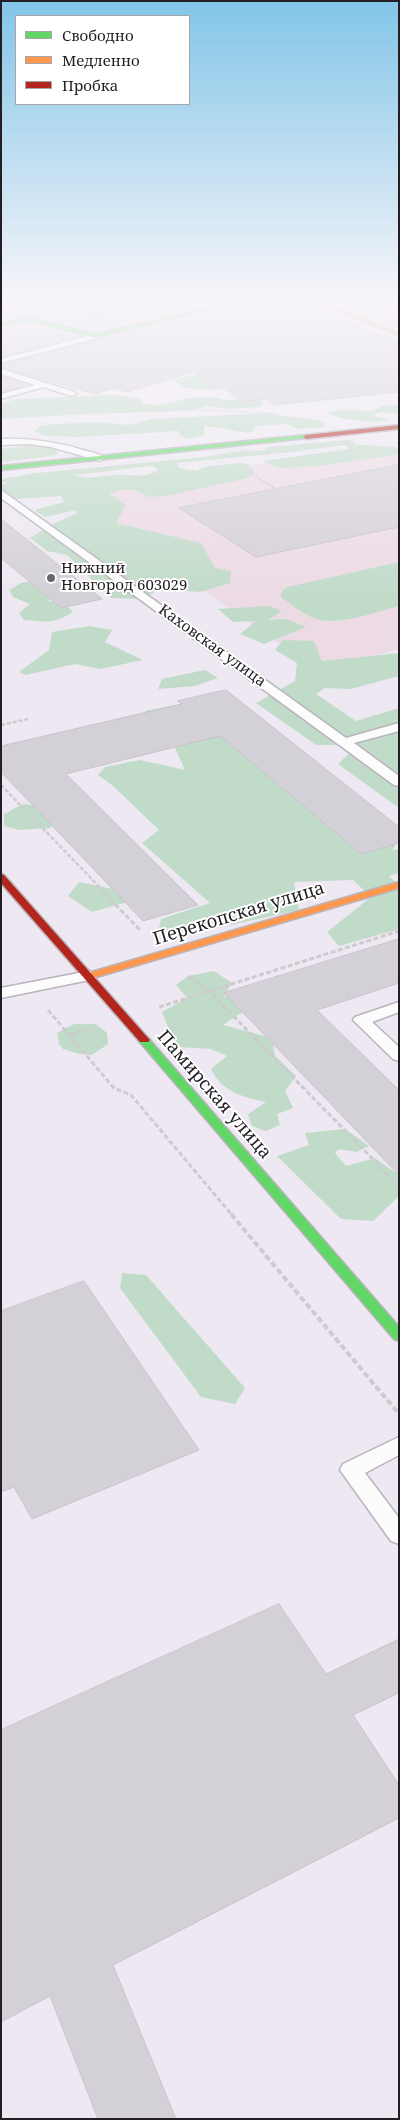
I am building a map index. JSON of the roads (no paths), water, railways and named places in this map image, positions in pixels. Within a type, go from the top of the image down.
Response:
[{"type":"street","points":[[1,468],[399,427]]},
{"type":"street","name":"Памирская улица","points":[[1,877],[89,976],[399,1336]]},
{"type":"street","name":"Перекопская улица","points":[[89,976],[163,956],[399,885]]},
{"type":"lane","points":[[1,442],[22,440],[53,443],[100,458]]},
{"type":"lane","name":"Каховская улица","points":[[1,493],[344,742],[396,777]]},
{"type":"lane","points":[[1,510],[20,506]]},
{"type":"lane","points":[[344,742],[399,727]]},
{"type":"lane","points":[[1,993],[89,976]]},
{"type":"lane","points":[[399,1007],[361,1020],[399,1056]]},
{"type":"lane","points":[[399,1445],[352,1470],[399,1535]]},
{"type":"place","name":"Нижний Новгород 603029","points":[[51,578]]}]
